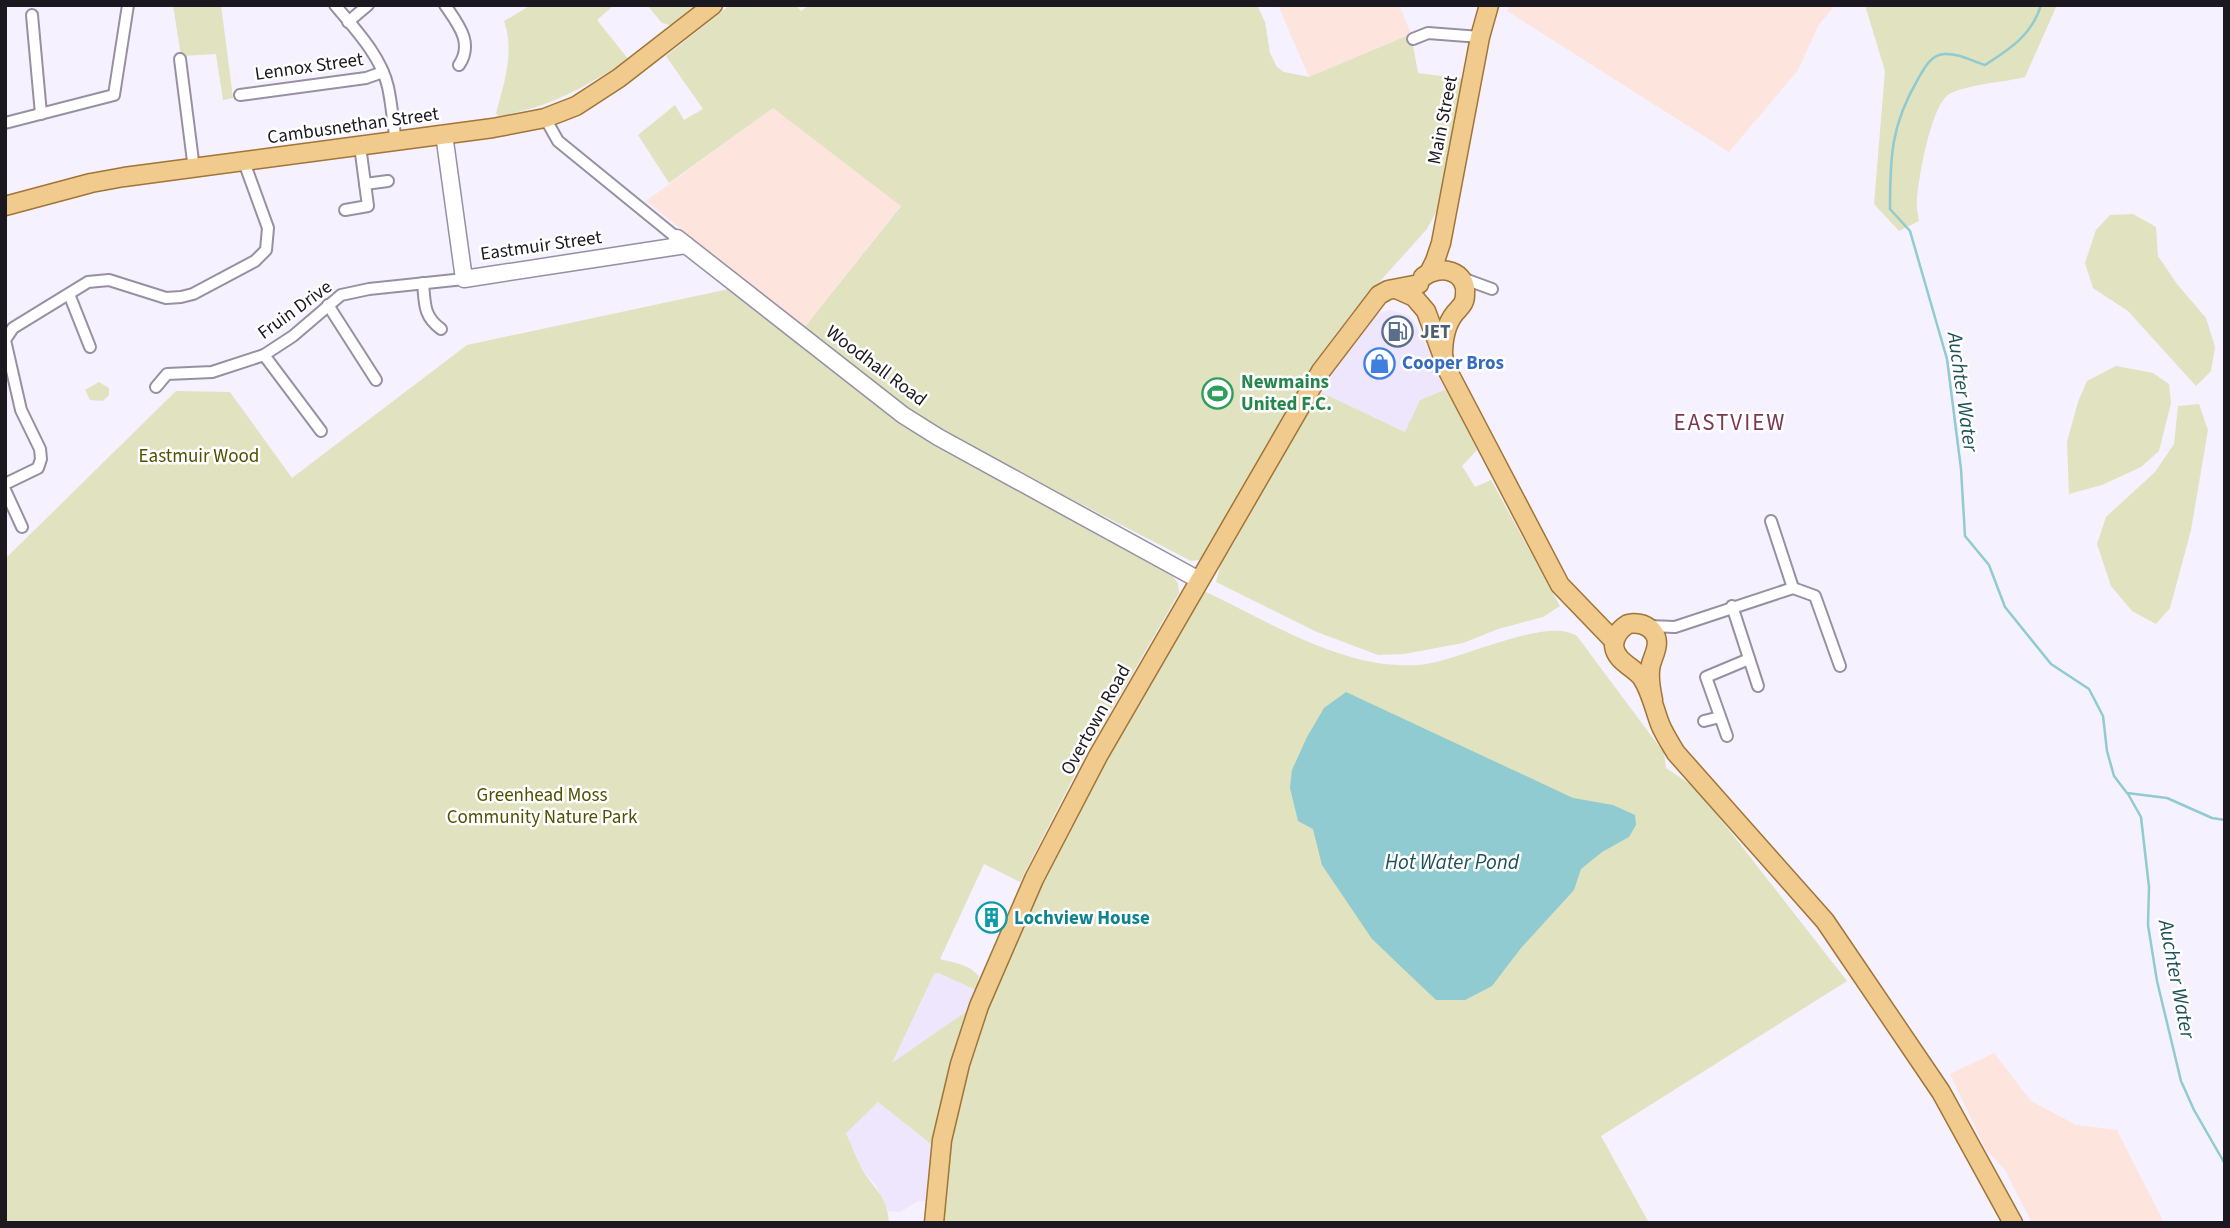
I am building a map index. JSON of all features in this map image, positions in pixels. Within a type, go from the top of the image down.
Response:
[{"type":"main road","name":"Cambusnethan Street","points":[[5,206],[91,183],[396,142],[545,118],[562,113],[592,97],[713,5]]},
{"type":"main road","name":"Main Street","points":[[1424,278],[1436,261],[1441,243],[1480,37],[1489,5]]},
{"type":"main road","points":[[1441,243],[1442,254],[1465,289],[1445,336],[1443,358]]},
{"type":"main road","points":[[1456,274],[1441,269],[1424,278],[1418,291],[1443,358],[1555,576],[1566,593],[1586,612],[1619,634]]},
{"type":"main road","name":"Overtown Road","points":[[934,1223],[942,1140],[960,1064],[979,1006],[1041,867],[1098,757],[1321,371],[1380,295],[1424,278]]},
{"type":"main road","points":[[1396,289],[1414,297],[1423,308],[1440,317],[1459,308]]},
{"type":"main road","points":[[1619,634],[1634,623],[1645,625],[1654,634],[1650,684],[1665,737],[1723,807],[1825,920],[1941,1092],[2013,1223]]},
{"type":"main road","points":[[1619,634],[1619,658],[1639,674],[1653,700]]},
{"type":"main road","points":[[1628,665],[1644,664],[1654,653]]},
{"type":"street","points":[[5,122],[114,95],[128,5]]},
{"type":"street","points":[[335,5],[372,53],[383,72],[396,142]]},
{"type":"street","points":[[348,22],[368,5]]},
{"type":"street","points":[[446,5],[461,29],[466,44],[465,54],[459,65]]},
{"type":"street","points":[[32,15],[41,114]]},
{"type":"street","points":[[1413,39],[1428,33],[1480,37]]},
{"type":"street","points":[[180,59],[194,169]]},
{"type":"street","name":"Lennox Street","points":[[240,95],[366,78],[383,72]]},
{"type":"street","name":"Woodhall Road","points":[[545,118],[558,141],[903,415],[938,437],[1199,580]]},
{"type":"street","name":"Eastmuir Street","points":[[444,134],[464,279],[682,242]]},
{"type":"street","points":[[345,210],[368,206],[360,146]]},
{"type":"street","points":[[5,484],[31,473],[38,468],[41,459],[40,449],[22,410],[8,364],[5,340],[8,333],[88,282],[109,280],[166,298],[181,297],[255,261],[265,250],[268,228],[244,162]]},
{"type":"street","points":[[365,184],[388,181]]},
{"type":"street","points":[[1456,274],[1492,289],[1473,297],[1459,308]]},
{"type":"street","name":"Fruin Drive","points":[[156,387],[167,374],[212,372],[264,355],[293,336],[341,295],[464,279]]},
{"type":"street","points":[[423,283],[425,307],[431,321],[441,329]]},
{"type":"street","points":[[69,294],[90,347]]},
{"type":"street","points":[[328,305],[376,380]]},
{"type":"street","points":[[264,355],[321,431]]},
{"type":"street","points":[[5,490],[22,527]]},
{"type":"street","points":[[1771,521],[1793,588]]},
{"type":"street","points":[[1645,625],[1675,627],[1793,588],[1815,596],[1840,666]]},
{"type":"street","points":[[1732,606],[1758,685]]},
{"type":"street","points":[[1654,653],[1675,627]]},
{"type":"street","points":[[1727,736],[1706,677],[1749,659]]},
{"type":"street","points":[[1704,721],[1720,717]]},
{"type":"shaded area","points":[[1278,5],[1399,5],[1411,34],[1309,77]]},
{"type":"shaded area","points":[[1510,5],[1835,5],[1818,26],[1798,70],[1729,152],[1507,11]]},
{"type":"shaded area","points":[[773,108],[901,205],[804,328],[646,201]]},
{"type":"shaded area","points":[[1390,310],[1408,315],[1412,319],[1447,389],[1420,400],[1405,432],[1316,390],[1374,315]]},
{"type":"shaded area","points":[[934,974],[976,990],[970,1009],[891,1065]]},
{"type":"shaded area","points":[[1994,1053],[2031,1101],[2076,1125],[2117,1130],[2164,1223],[2032,1223],[2005,1170],[1986,1150],[1950,1074]]},
{"type":"shaded area","points":[[878,1102],[932,1145],[925,1201],[918,1201],[900,1212],[888,1211],[877,1187],[862,1169],[845,1133]]},
{"type":"green space","points":[[173,5],[221,5],[233,98],[223,100],[216,54],[181,56]]},
{"type":"green space","points":[[531,5],[614,5],[597,20],[629,60],[551,101],[498,116],[496,113],[505,79],[509,44],[504,21]]},
{"type":"green space","points":[[647,5],[694,5],[696,8],[673,26],[662,23]]},
{"type":"green space","points":[[730,5],[796,5],[801,11],[810,5],[1257,5],[1265,22],[1270,53],[1277,67],[1284,72],[1309,77],[1411,34],[1418,73],[1463,79],[1440,196],[1436,212],[1427,229],[1355,309],[1323,351],[1208,552],[1199,560],[1191,561],[959,441],[887,396],[804,328],[901,206],[773,108],[669,183],[638,135],[675,105],[684,120],[703,109],[666,56]]},
{"type":"green space","points":[[1865,5],[2057,5],[2025,77],[1969,87],[1951,93],[1944,99],[1932,125],[1923,159],[1917,202],[1919,221],[1899,231],[1874,204],[1885,71]]},
{"type":"green space","points":[[2133,214],[2156,227],[2158,256],[2177,284],[2206,318],[2215,347],[2211,371],[2196,386],[2128,311],[2093,288],[2085,263],[2096,230],[2110,215]]},
{"type":"green space","name":"Greenhead Moss Community Nature Park","points":[[729,289],[882,408],[1171,574],[1178,583],[1179,593],[1084,757],[1020,882],[984,864],[940,959],[961,964],[975,972],[979,976],[976,990],[938,973],[934,974],[892,1063],[970,1009],[945,1087],[932,1145],[878,1102],[846,1133],[862,1169],[886,1205],[889,1223],[5,1223],[5,559],[176,391],[230,392],[292,478],[467,345]]},
{"type":"green space","points":[[2116,366],[2153,373],[2169,384],[2171,403],[2159,451],[2141,467],[2102,485],[2069,494],[2067,442],[2078,402],[2087,381]]},
{"type":"green space","points":[[99,382],[109,388],[109,395],[103,401],[90,400],[85,390]]},
{"type":"green space","points":[[1447,389],[1477,450],[1462,466],[1475,487],[1491,480],[1560,606],[1543,617],[1498,629],[1463,643],[1404,654],[1378,655],[1317,632],[1216,582],[1221,563],[1316,390],[1405,432],[1420,400]]},
{"type":"green space","points":[[2199,404],[2208,430],[2191,530],[2170,608],[2156,624],[2132,611],[2111,586],[2097,544],[2106,517],[2155,472],[2174,444],[2178,406]]},
{"type":"green space","points":[[1204,591],[1308,642],[1362,660],[1390,665],[1434,662],[1544,631],[1563,631],[1577,636],[1664,753],[1666,768],[1696,788],[1847,981],[1601,1136],[1649,1223],[941,1223],[945,1178],[961,1093],[972,1053],[1001,974],[1075,816]]},
{"type":"water","name":"Hot Water Pond","points":[[1346,692],[1573,798],[1613,805],[1635,815],[1636,825],[1629,837],[1602,852],[1581,869],[1574,890],[1521,948],[1492,986],[1465,1000],[1436,1000],[1372,939],[1322,865],[1313,829],[1298,821],[1290,788],[1292,770],[1324,708]]},
{"type":"waterway","name":"Auchter Water","points":[[2041,5],[2026,33],[1985,65],[1949,54],[1939,55],[1928,63],[1909,96],[1897,127],[1892,157],[1890,209],[1910,231],[1947,359],[1961,469],[1965,536],[1989,565],[2005,607],[2051,664],[2089,689],[2103,716],[2107,751],[2114,776],[2127,793],[2167,798],[2212,818],[2225,820]]},
{"type":"waterway","name":"Auchter Water","points":[[2128,794],[2141,817],[2149,887],[2148,925],[2157,981],[2181,1081],[2225,1164]]},
{"type":"place","name":"JET","points":[[1397,332]]},
{"type":"place","name":"Cooper Bros","points":[[1379,363]]},
{"type":"place","name":"Newmains United F.C.","points":[[1218,393]]},
{"type":"place","name":"Lochview House","points":[[991,918]]},
{"type":"district","name":"EASTVIEW","points":[[1730,422]]},
{"type":"park label","name":"Eastmuir Wood","points":[[199,456]]}]
